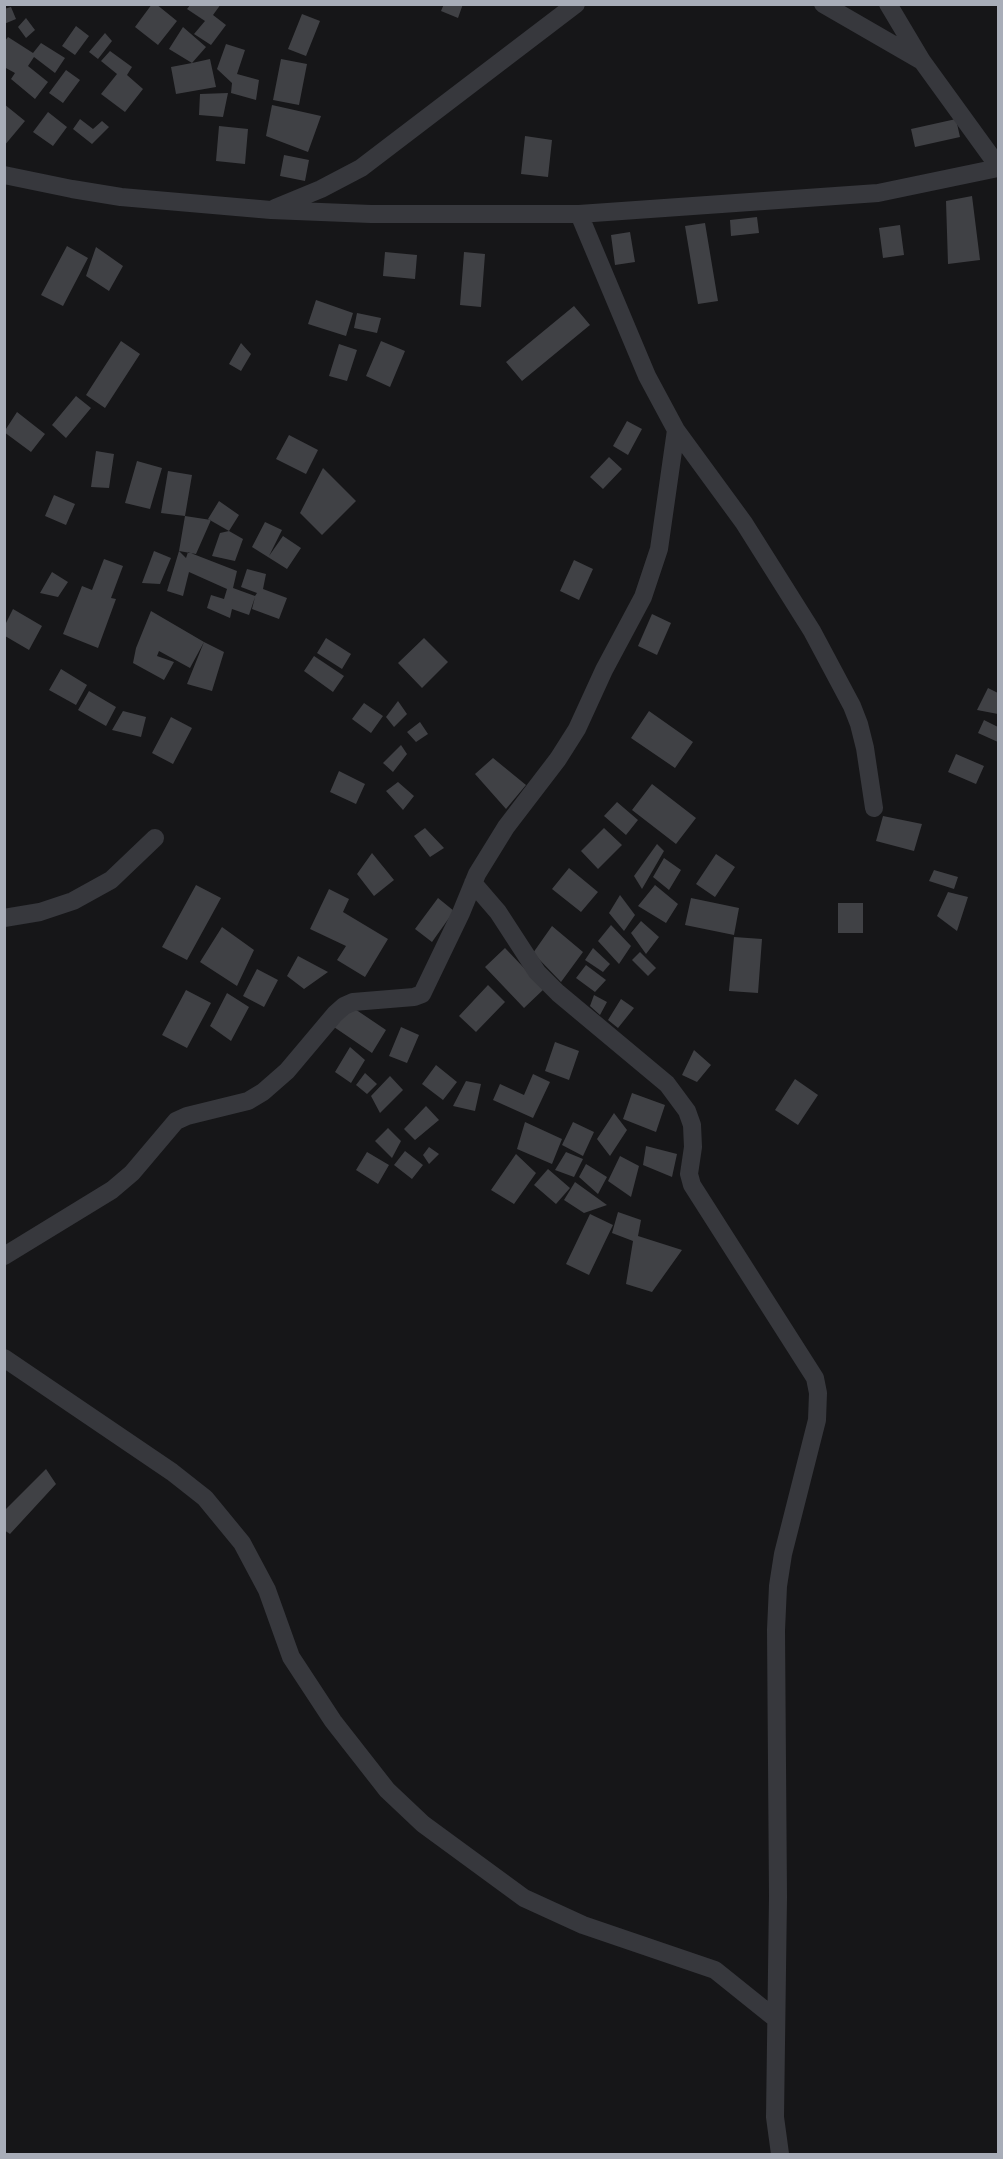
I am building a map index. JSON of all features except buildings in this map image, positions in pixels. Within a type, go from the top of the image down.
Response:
[{"type":"street","points":[[271,210],[321,189],[361,168],[576,4]]},
{"type":"street","points":[[823,4],[922,61]]},
{"type":"street","points":[[4,176],[121,197],[271,210],[371,214],[579,214],[878,193],[999,167],[922,61],[888,4]]},
{"type":"street","points":[[579,214],[647,376],[676,430],[744,523],[812,631],[837,678],[859,724],[874,808]]},
{"type":"street","points":[[4,1256],[112,1190],[132,1173],[176,1121],[187,1116],[248,1101],[263,1092],[287,1071],[344,1006],[353,1002],[414,997],[422,994],[473,883],[506,827],[558,759],[577,729],[604,670],[644,597],[659,549],[676,430]]},
{"type":"street","points":[[4,918],[40,912],[73,901],[111,880],[155,838]]},
{"type":"street","points":[[473,883],[498,912],[537,972],[558,993],[667,1084],[687,1111],[692,1125],[693,1148],[689,1174],[692,1185],[815,1378],[818,1393],[817,1420],[783,1554],[778,1586],[776,1630],[778,1885],[775,2116],[780,2154]]},
{"type":"street","points":[[4,1358],[172,1472],[205,1498],[242,1543],[267,1590],[291,1657],[333,1721],[387,1790],[423,1824],[524,1898],[583,1925],[715,1970],[776,2019]]}]
